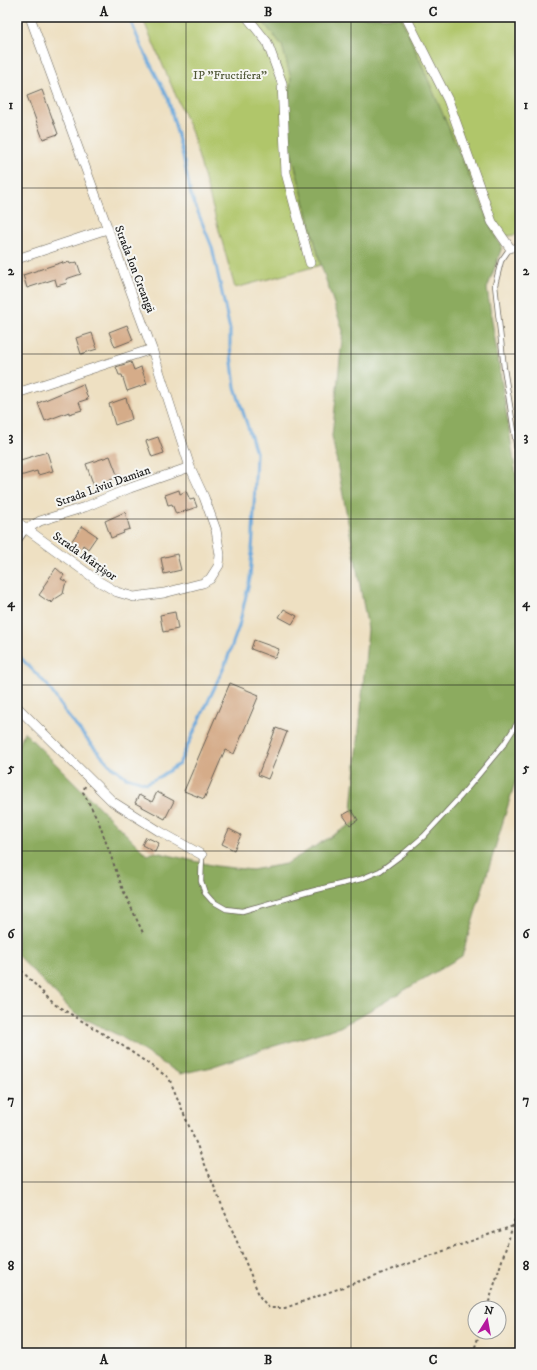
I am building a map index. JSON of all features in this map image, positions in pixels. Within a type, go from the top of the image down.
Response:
[{"type":"street","name":"Strada Ion Creangă","points":[[30,17],[152,349],[190,467],[204,497],[216,530]]},
{"type":"street","points":[[247,17],[267,42],[282,83],[286,173],[310,263]]},
{"type":"street","points":[[406,17],[448,100],[492,222],[510,248]]},
{"type":"street","points":[[17,259],[107,228]]},
{"type":"street","points":[[17,393],[152,349]]},
{"type":"street","name":"Strada Liviu Damian","points":[[26,529],[40,521],[85,507],[130,488],[190,467]]},
{"type":"street","name":"Strada Mărțișor","points":[[17,522],[98,580],[117,592],[134,597],[164,594],[203,583],[210,579],[219,565],[220,555],[216,530]]},
{"type":"street","points":[[17,707],[113,802],[158,831],[202,855]]},
{"type":"lane","points":[[520,245],[510,248],[501,261],[495,285],[504,368],[520,469]]},
{"type":"lane","points":[[17,543],[26,529]]},
{"type":"lane","points":[[202,855],[201,882],[205,893],[212,901],[226,909],[242,911],[312,891],[362,879],[380,870],[403,854],[424,836],[465,791],[504,744],[520,719]]},
{"type":"path","points":[[88,778],[83,792],[98,820],[122,890],[143,933]]},
{"type":"path","points":[[17,966],[54,1004],[120,1044],[169,1078],[260,1297],[269,1308],[285,1308],[513,1226]]},
{"type":"path","points":[[490,1300],[520,1203]]},
{"type":"path","points":[[473,1353],[477,1340]]},
{"type":"green space","name":"IP \"Fructifera\"","points":[[142,17],[259,17],[282,45],[291,78],[286,132],[321,265],[235,288],[192,133]]},
{"type":"green space","points":[[259,17],[401,17],[496,238],[502,244],[487,289],[520,499],[520,766],[462,956],[340,1027],[264,1049],[211,1067],[180,1074],[120,1036],[75,1014],[17,955],[17,752],[24,732],[147,855],[155,852],[216,866],[252,870],[286,864],[358,820],[352,810],[368,629],[332,436],[343,331],[321,265],[286,132],[291,78],[282,45]]},
{"type":"green space","points":[[401,17],[520,17],[520,234],[496,238]]},
{"type":"building","points":[[42,90],[58,134],[43,139],[27,96]]},
{"type":"building","points":[[63,262],[63,264],[69,262],[70,264],[77,262],[81,274],[66,279],[67,283],[57,286],[55,279],[27,288],[23,275]]},
{"type":"building","points":[[127,325],[133,340],[115,347],[109,332]]},
{"type":"building","points":[[92,333],[97,349],[81,354],[76,338]]},
{"type":"building","points":[[131,362],[134,370],[141,367],[147,384],[127,391],[122,375],[119,375],[116,367]]},
{"type":"building","points":[[83,384],[88,399],[79,402],[82,410],[69,414],[69,412],[45,421],[38,403]]},
{"type":"building","points":[[126,398],[132,419],[115,425],[109,404]]},
{"type":"building","points":[[158,437],[164,453],[152,457],[146,441]]},
{"type":"building","points":[[47,452],[53,471],[38,475],[37,471],[17,477],[17,461]]},
{"type":"building","points":[[110,456],[118,477],[94,486],[86,464]]},
{"type":"building","points":[[179,490],[180,494],[186,491],[190,500],[194,499],[197,507],[176,514],[172,504],[168,505],[165,495]]},
{"type":"building","points":[[125,512],[130,529],[111,538],[105,521]]},
{"type":"building","points":[[82,526],[97,536],[88,549],[83,545],[81,549],[71,542]]},
{"type":"building","points":[[177,554],[181,570],[164,574],[161,558]]},
{"type":"building","points":[[56,568],[64,575],[61,579],[67,582],[63,594],[52,603],[39,595]]},
{"type":"building","points":[[284,609],[297,616],[292,624],[279,617]]},
{"type":"building","points":[[175,612],[178,629],[163,632],[160,615]]},
{"type":"building","points":[[254,640],[279,649],[275,658],[251,649]]},
{"type":"building","points":[[230,683],[259,695],[234,754],[225,750],[204,799],[184,791]]},
{"type":"building","points":[[276,728],[287,732],[268,779],[258,775]]},
{"type":"building","points":[[157,792],[174,801],[165,819],[135,803],[139,795],[152,802]]},
{"type":"building","points":[[352,810],[358,820],[350,825],[343,815]]},
{"type":"building","points":[[229,829],[241,835],[234,850],[222,844]]},
{"type":"building","points":[[146,837],[159,843],[155,852],[142,845]]},
{"type":"waterway","points":[[17,654],[48,686],[68,716],[109,764],[126,777],[146,783],[161,776],[179,764],[225,665],[239,626],[250,578],[256,452],[235,387],[230,346],[230,330],[212,247],[191,195],[183,156],[168,98],[142,48],[129,17]]}]
